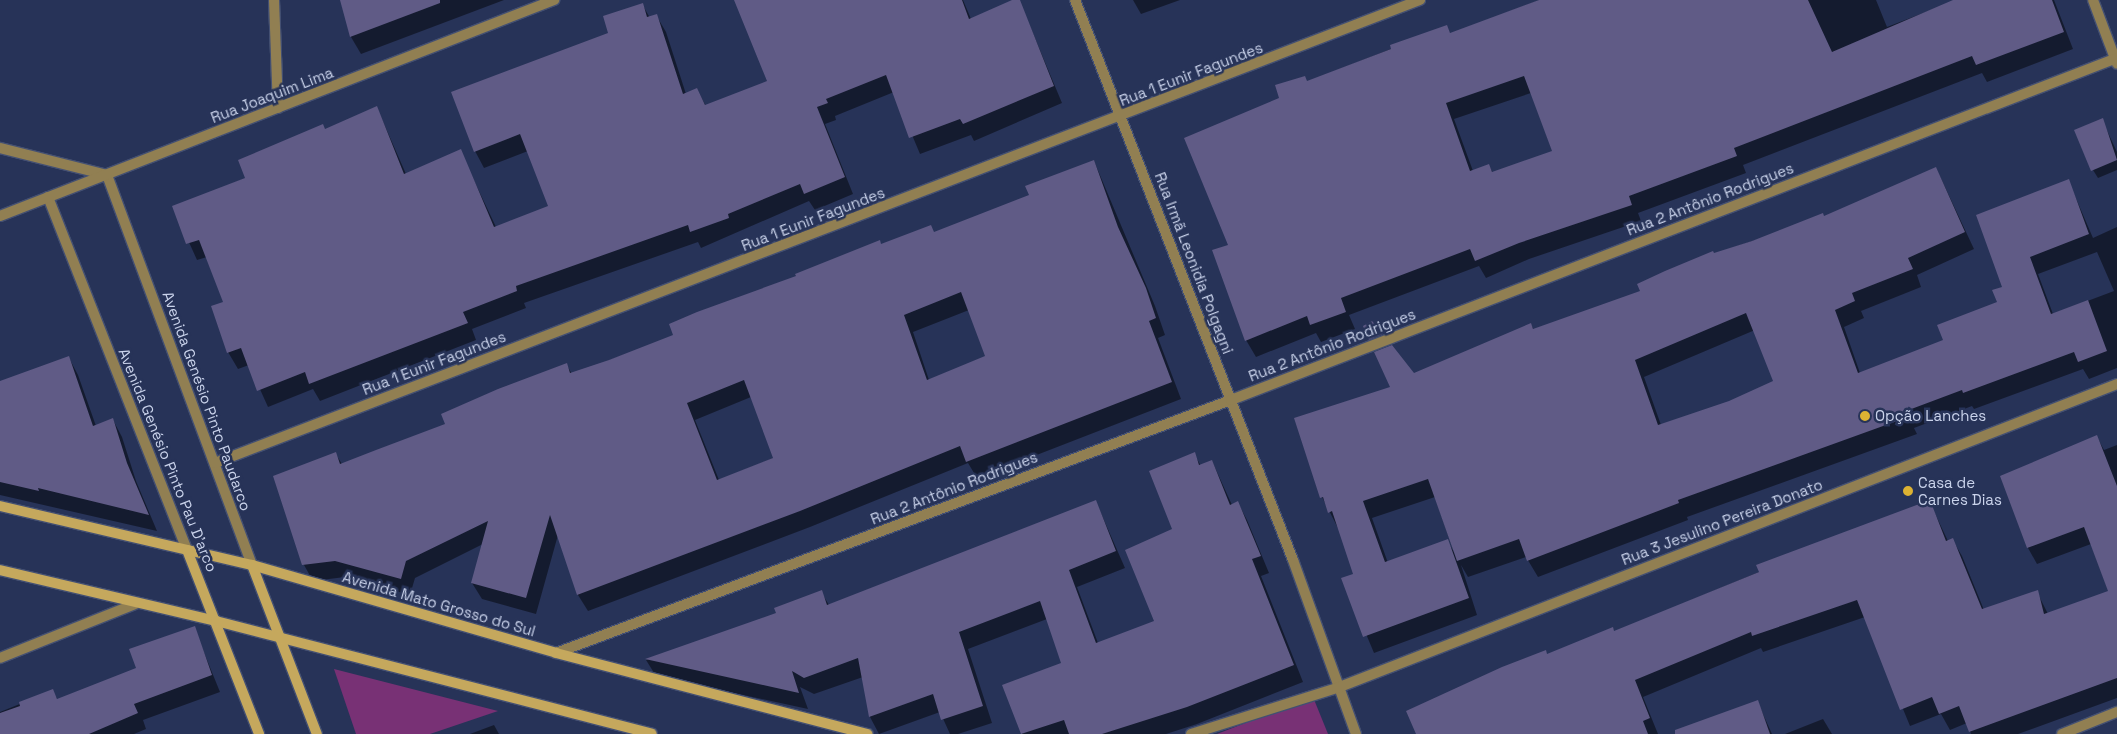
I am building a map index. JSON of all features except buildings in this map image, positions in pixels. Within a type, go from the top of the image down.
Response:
[{"type":"main road","name":"Avenida Mato Grosso do Sul","points":[[0,506],[252,565],[556,654],[868,734]]},
{"type":"main road","name":"Avenida Genésio Pinto Pau D'arco","points":[[187,550],[259,734]]},
{"type":"main road","name":"Avenida Genésio Pinto Paudarco","points":[[252,565],[278,638]]},
{"type":"main road","points":[[0,570],[135,604],[216,621],[652,734]]},
{"type":"main road","points":[[278,638],[317,734]]},
{"type":"street","points":[[274,0],[278,108]]},
{"type":"street","name":"Rua Joaquim Lima","points":[[0,216],[554,0]]},
{"type":"street","name":"Rua Irmã Leonidia Polgagni","points":[[1075,0],[1293,560],[1356,734]]},
{"type":"street","name":"Rua 1 Eunir Fagundes","points":[[215,463],[1121,117],[1420,0]]},
{"type":"street","points":[[2093,0],[2116,60]]},
{"type":"street","name":"Rua 2 Antônio Rodrigues","points":[[556,654],[1231,400],[2116,60]]},
{"type":"street","points":[[0,148],[107,175]]},
{"type":"street","name":"Avenida Genésio Pinto Paudarco","points":[[107,175],[252,565]]},
{"type":"street","name":"Avenida Genésio Pinto Pau D'arco","points":[[48,197],[187,550]]},
{"type":"street","name":"Rua 3 Jesulino Pereira Donato","points":[[1191,734],[1338,688],[2117,384]]},
{"type":"street","points":[[0,658],[135,604]]},
{"type":"street","points":[[2062,734],[2117,712]]},
{"type":"shaded area","points":[[334,669],[498,711],[430,734],[356,734]]},
{"type":"shaded area","points":[[1313,697],[1328,734],[1217,734]]},
{"type":"place","name":"Opção Lanches","points":[[1865,416]]},
{"type":"place","name":"Casa de Carnes Dias","points":[[1908,491]]}]
